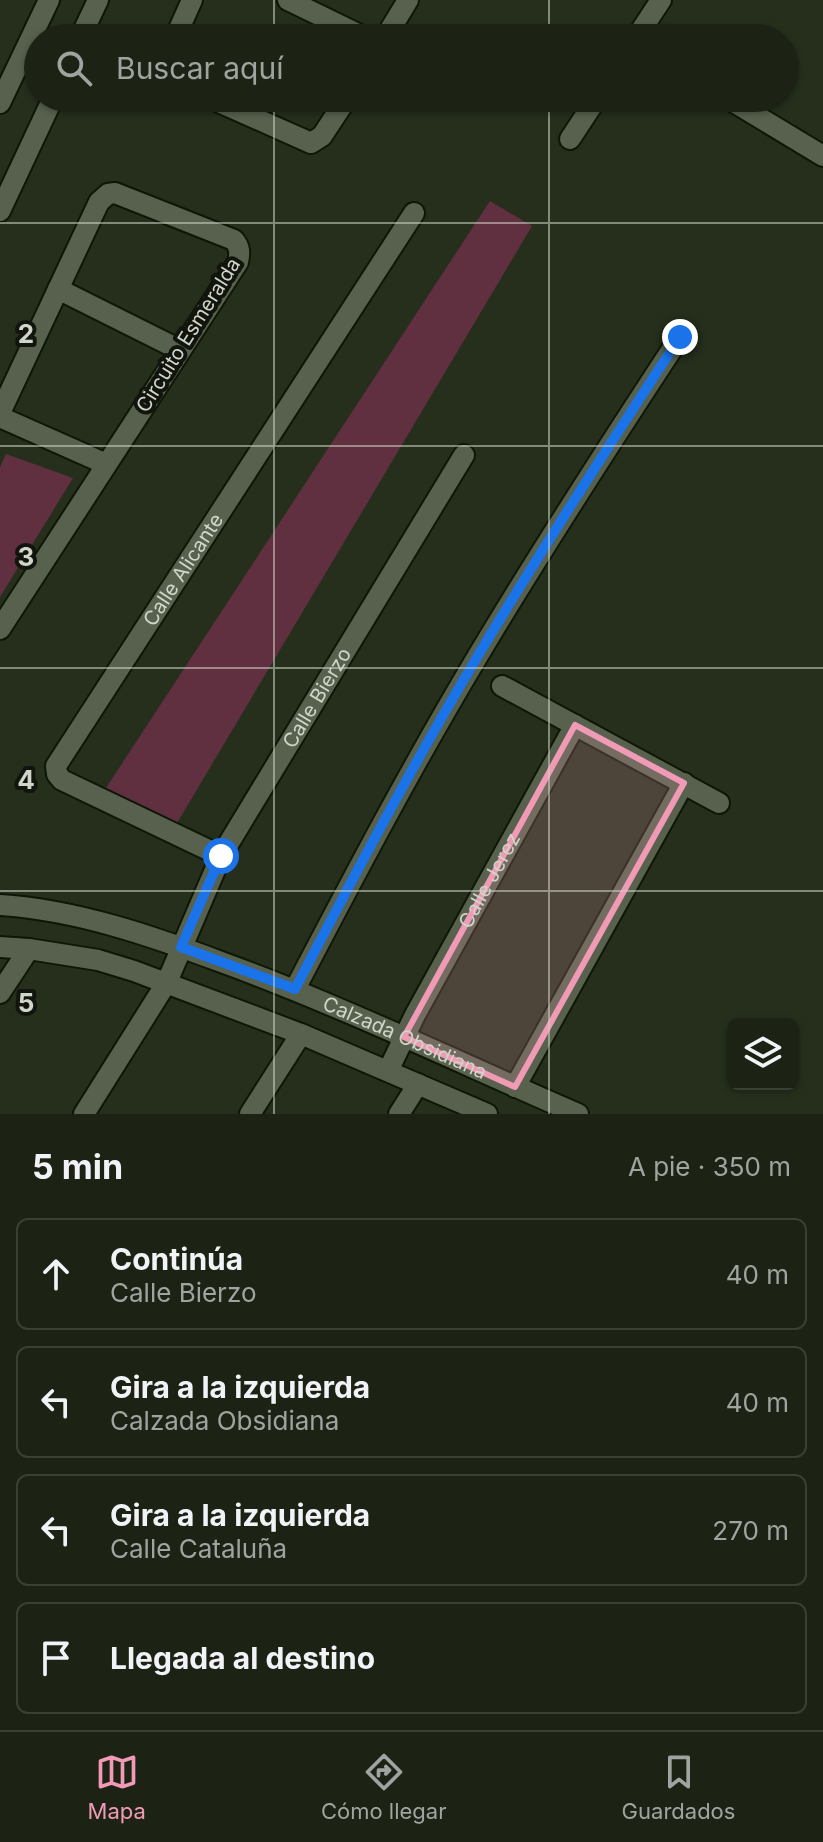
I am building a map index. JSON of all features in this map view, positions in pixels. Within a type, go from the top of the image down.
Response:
[{"type":"street","points":[[38,24],[49,0]]},
{"type":"street","points":[[87,24],[98,0]]},
{"type":"street","points":[[181,24],[192,0]]},
{"type":"street","points":[[288,0],[337,24]]},
{"type":"street","points":[[393,24],[408,0]]},
{"type":"street","points":[[645,24],[661,0]]},
{"type":"street","points":[[0,103],[24,53]]},
{"type":"street","points":[[0,211],[46,112]]},
{"type":"street","points":[[241,112],[311,143],[322,136],[338,112]]},
{"type":"street","points":[[570,139],[588,112]]},
{"type":"street","points":[[750,112],[823,156]]},
{"type":"street","name":"Circuito Esmeralda","points":[[0,415],[99,202],[108,194],[115,193],[234,240],[240,251],[238,262],[0,629]]},
{"type":"street","name":"Calle Alicante","points":[[221,856],[62,780],[56,766],[414,213]]},
{"type":"street","points":[[58,289],[180,350]]},
{"type":"street","points":[[295,989],[383,821],[477,657],[576,496],[680,337]]},
{"type":"street","points":[[0,415],[106,464]]},
{"type":"street","name":"Calle Bierzo","points":[[84,1114],[167,982],[221,856],[464,455]]},
{"type":"street","points":[[502,686],[719,803]]},
{"type":"street","name":"Calle Jerez","points":[[388,1071],[575,725]]},
{"type":"street","points":[[515,1087],[684,783]]},
{"type":"street","name":"Calzada Obsidiana","points":[[0,905],[49,910],[181,947],[295,989],[578,1114]]},
{"type":"street","name":"Calzada Obsidiana","points":[[0,947],[98,960],[167,982],[301,1034],[487,1114]]},
{"type":"street","points":[[0,993],[29,949]]},
{"type":"street","points":[[250,1114],[301,1034]]},
{"type":"street","points":[[399,1114],[418,1084]]},
{"type":"highlighted area","points":[[575,725],[684,783],[515,1087],[404,1037]]},
{"type":"shaded area","points":[[490,201],[532,226],[177,823],[106,788]]},
{"type":"shaded area","points":[[6,454],[73,478],[0,597],[0,467]]},
{"type":"route","points":[[221,856],[181,947],[295,989],[383,821],[477,657],[576,496],[680,337]]}]
